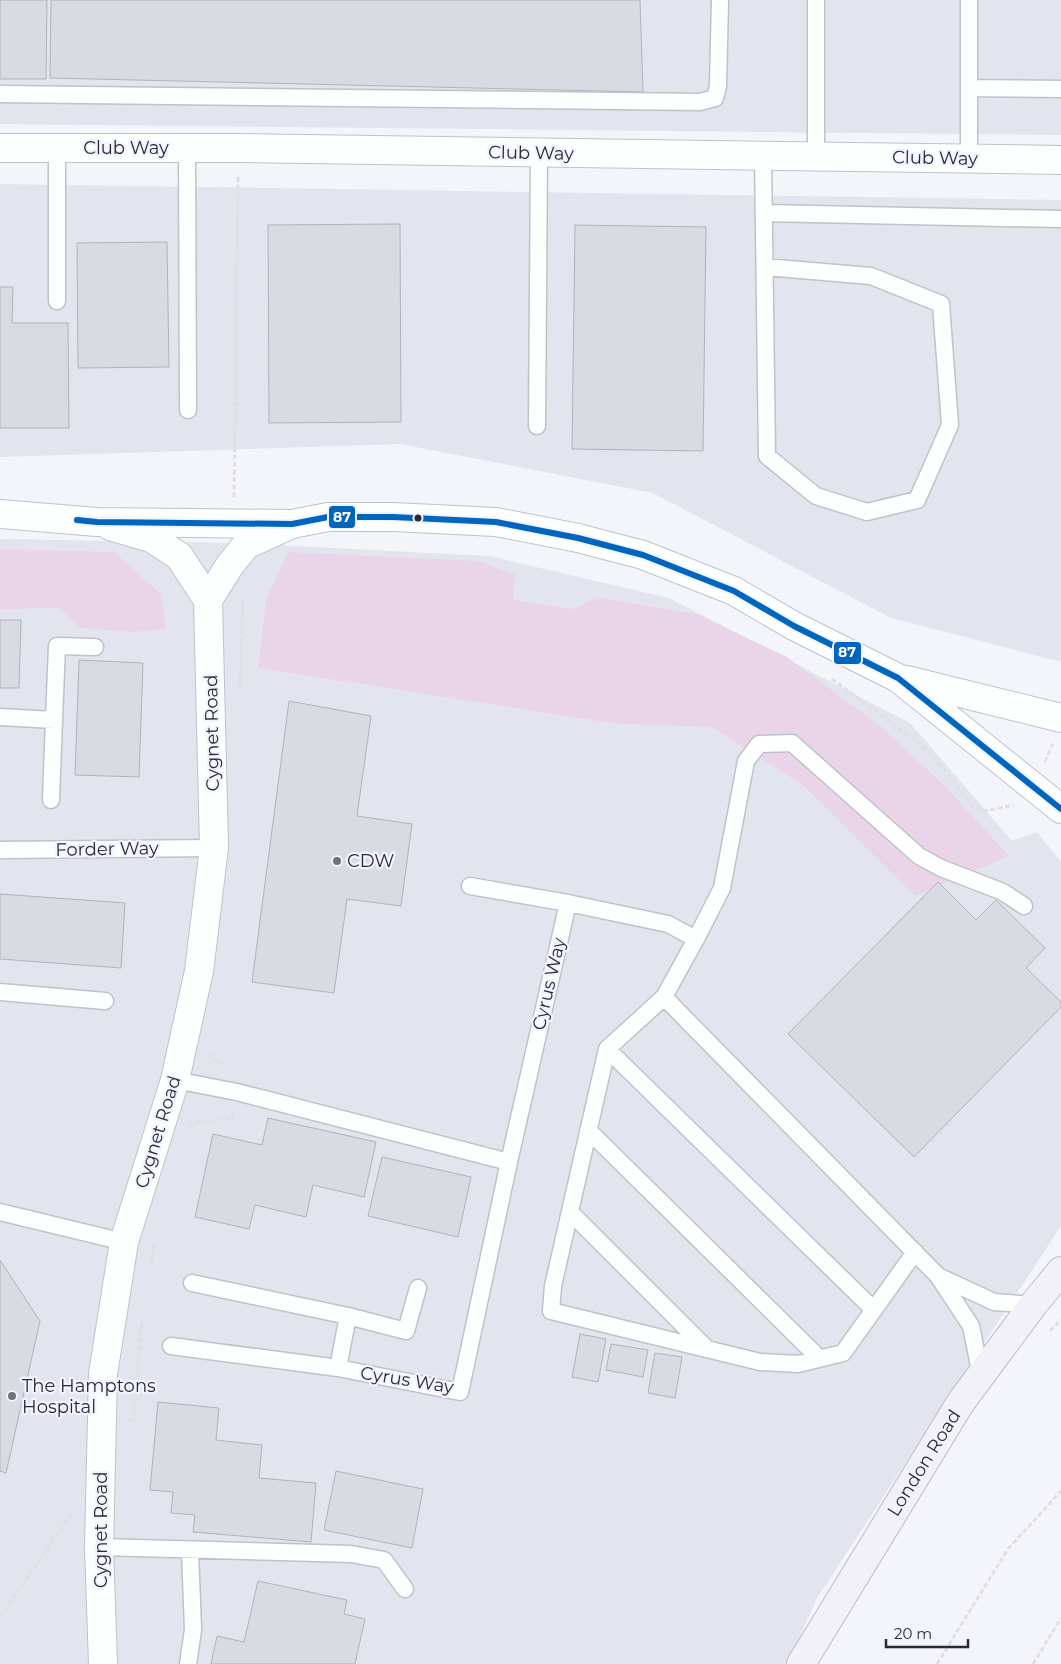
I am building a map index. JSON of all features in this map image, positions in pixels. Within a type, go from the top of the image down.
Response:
[{"type":"main road","name":"London Road","points":[[801,1664],[961,1402],[1033,1305],[1061,1271]]},
{"type":"street","name":"Club Way","points":[[0,148],[238,148],[1061,160]]},
{"type":"street","points":[[0,514],[58,506],[269,507],[328,517],[392,517],[496,522],[578,538],[644,555],[734,591],[794,626],[898,678],[1061,809]]},
{"type":"street","points":[[0,514],[97,522],[292,524],[328,517]]},
{"type":"street","points":[[97,522],[151,538],[179,556],[208,600],[230,565],[246,545],[292,524]]},
{"type":"street","name":"Cygnet Road","points":[[102,1664],[99,1547],[103,1374],[124,1242],[175,1080],[199,971],[214,848],[208,600]]},
{"type":"street","points":[[898,678],[1061,718]]},
{"type":"lane","points":[[0,94],[700,102],[715,98],[718,86],[720,0]]},
{"type":"lane","points":[[816,0],[816,157]]},
{"type":"lane","points":[[969,0],[969,159]]},
{"type":"lane","points":[[969,88],[1061,89]]},
{"type":"lane","points":[[57,148],[57,301]]},
{"type":"lane","points":[[187,148],[188,410]]},
{"type":"lane","points":[[537,426],[539,153]]},
{"type":"lane","points":[[763,156],[767,456],[816,496],[867,512],[917,500],[950,425],[941,304],[870,276],[765,267]]},
{"type":"lane","points":[[764,213],[1061,219]]},
{"type":"lane","points":[[51,800],[57,646],[95,647]]},
{"type":"lane","points":[[0,717],[54,720]]},
{"type":"lane","points":[[915,1252],[843,1353],[798,1364],[760,1362],[550,1311],[553,1286],[607,1049],[664,997],[722,888],[746,761],[759,744],[792,743],[919,856],[941,868],[1003,892],[1024,906]]},
{"type":"lane","name":"Forder Way","points":[[0,850],[214,848]]},
{"type":"lane","points":[[470,886],[568,903],[668,924],[696,939]]},
{"type":"lane","name":"Cyrus Way","points":[[348,1316],[338,1368],[460,1392],[508,1162],[568,903]]},
{"type":"lane","points":[[0,992],[105,1001]]},
{"type":"lane","points":[[664,997],[938,1276],[971,1326],[981,1376]]},
{"type":"lane","points":[[607,1049],[874,1310]]},
{"type":"lane","points":[[175,1080],[237,1092],[508,1162]]},
{"type":"lane","points":[[588,1130],[819,1358]]},
{"type":"lane","points":[[0,1212],[124,1242]]},
{"type":"lane","points":[[570,1212],[707,1349]]},
{"type":"lane","points":[[938,1276],[994,1302],[1033,1305]]},
{"type":"lane","points":[[192,1283],[348,1316],[406,1331],[418,1288]]},
{"type":"lane","points":[[171,1346],[338,1368]]},
{"type":"lane","points":[[99,1547],[351,1554],[384,1560],[405,1589]]},
{"type":"lane","points":[[188,1664],[193,1630],[190,1550]]},
{"type":"path","points":[[234,507],[238,148]]},
{"type":"path","points":[[240,690],[240,642],[243,595]]},
{"type":"path","points":[[826,674],[916,741],[944,769],[973,807],[985,811],[1014,805]]},
{"type":"path","points":[[209,1048],[211,1056],[220,1065],[228,1067]]},
{"type":"path","points":[[182,1129],[199,1122],[232,1118]]},
{"type":"path","points":[[151,1266],[156,1239]]},
{"type":"path","points":[[133,1420],[142,1320]]},
{"type":"path","points":[[936,1664],[1008,1549],[1061,1491]]},
{"type":"path","points":[[0,1617],[76,1507]]},
{"type":"path","points":[[1033,1664],[1061,1618]]},
{"type":"shaded area","points":[[0,0],[1061,0],[1061,135],[0,124]]},
{"type":"shaded area","points":[[0,184],[1061,200],[1061,662],[891,618],[653,493],[400,444],[0,457]]},
{"type":"shaded area","points":[[0,539],[237,543],[489,556],[669,598],[910,723],[1012,841],[1037,832],[1061,862],[1061,1226],[817,1598],[788,1664],[0,1664]]},
{"type":"shaded area","points":[[0,549],[114,552],[161,594],[166,629],[134,632],[79,628],[59,608],[0,609]]},
{"type":"shaded area","points":[[288,552],[478,561],[515,574],[513,600],[574,609],[596,597],[696,614],[787,657],[880,726],[945,786],[1009,856],[915,896],[804,786],[712,727],[618,724],[258,668],[266,600]]},
{"type":"building","points":[[0,0],[47,0],[46,79],[0,79]]},
{"type":"building","points":[[51,0],[640,0],[643,92],[50,78]]},
{"type":"building","points":[[400,224],[401,422],[269,423],[268,225]]},
{"type":"building","points":[[575,225],[706,227],[703,451],[572,449]]},
{"type":"building","points":[[167,242],[169,367],[78,368],[77,243]]},
{"type":"building","points":[[0,287],[13,287],[12,323],[68,323],[69,428],[0,428]]},
{"type":"building","points":[[0,620],[21,620],[19,688],[0,688]]},
{"type":"building","points":[[79,660],[143,663],[139,777],[75,775]]},
{"type":"building","name":"CDW","points":[[289,701],[371,716],[357,816],[412,824],[401,906],[347,899],[334,993],[252,982]]},
{"type":"building","points":[[938,882],[976,920],[996,900],[1045,948],[1026,968],[1061,1002],[1061,1007],[914,1157],[788,1034]]},
{"type":"building","points":[[0,894],[125,903],[121,968],[0,959]]},
{"type":"building","points":[[268,1118],[376,1142],[364,1197],[313,1185],[306,1217],[255,1205],[249,1229],[195,1217],[213,1134],[262,1145]]},
{"type":"building","points":[[382,1157],[471,1177],[458,1237],[368,1216]]},
{"type":"building","name":"The Hamptons Hospital","points":[[0,1260],[40,1321],[6,1473],[0,1471]]},
{"type":"building","points":[[580,1334],[606,1339],[598,1382],[572,1377]]},
{"type":"building","points":[[611,1344],[648,1350],[643,1377],[606,1370]]},
{"type":"building","points":[[655,1353],[682,1357],[675,1398],[648,1393]]},
{"type":"building","points":[[158,1402],[219,1408],[216,1440],[262,1445],[259,1478],[316,1483],[311,1542],[193,1532],[195,1515],[171,1513],[173,1492],[150,1490]]},
{"type":"building","points":[[336,1471],[423,1489],[412,1548],[324,1530]]},
{"type":"building","points":[[258,1581],[347,1600],[344,1614],[365,1619],[355,1664],[211,1664],[217,1636],[244,1642]]},
{"type":"transit line","name":"87","points":[[77,520],[97,522],[292,524],[328,517],[393,517],[496,522],[578,538],[643,555],[734,591],[794,626],[898,678],[1061,809]]},
{"type":"place","name":"CDW","points":[[337,861]]},
{"type":"place","name":"The Hamptons Hospital","points":[[12,1396]]}]
